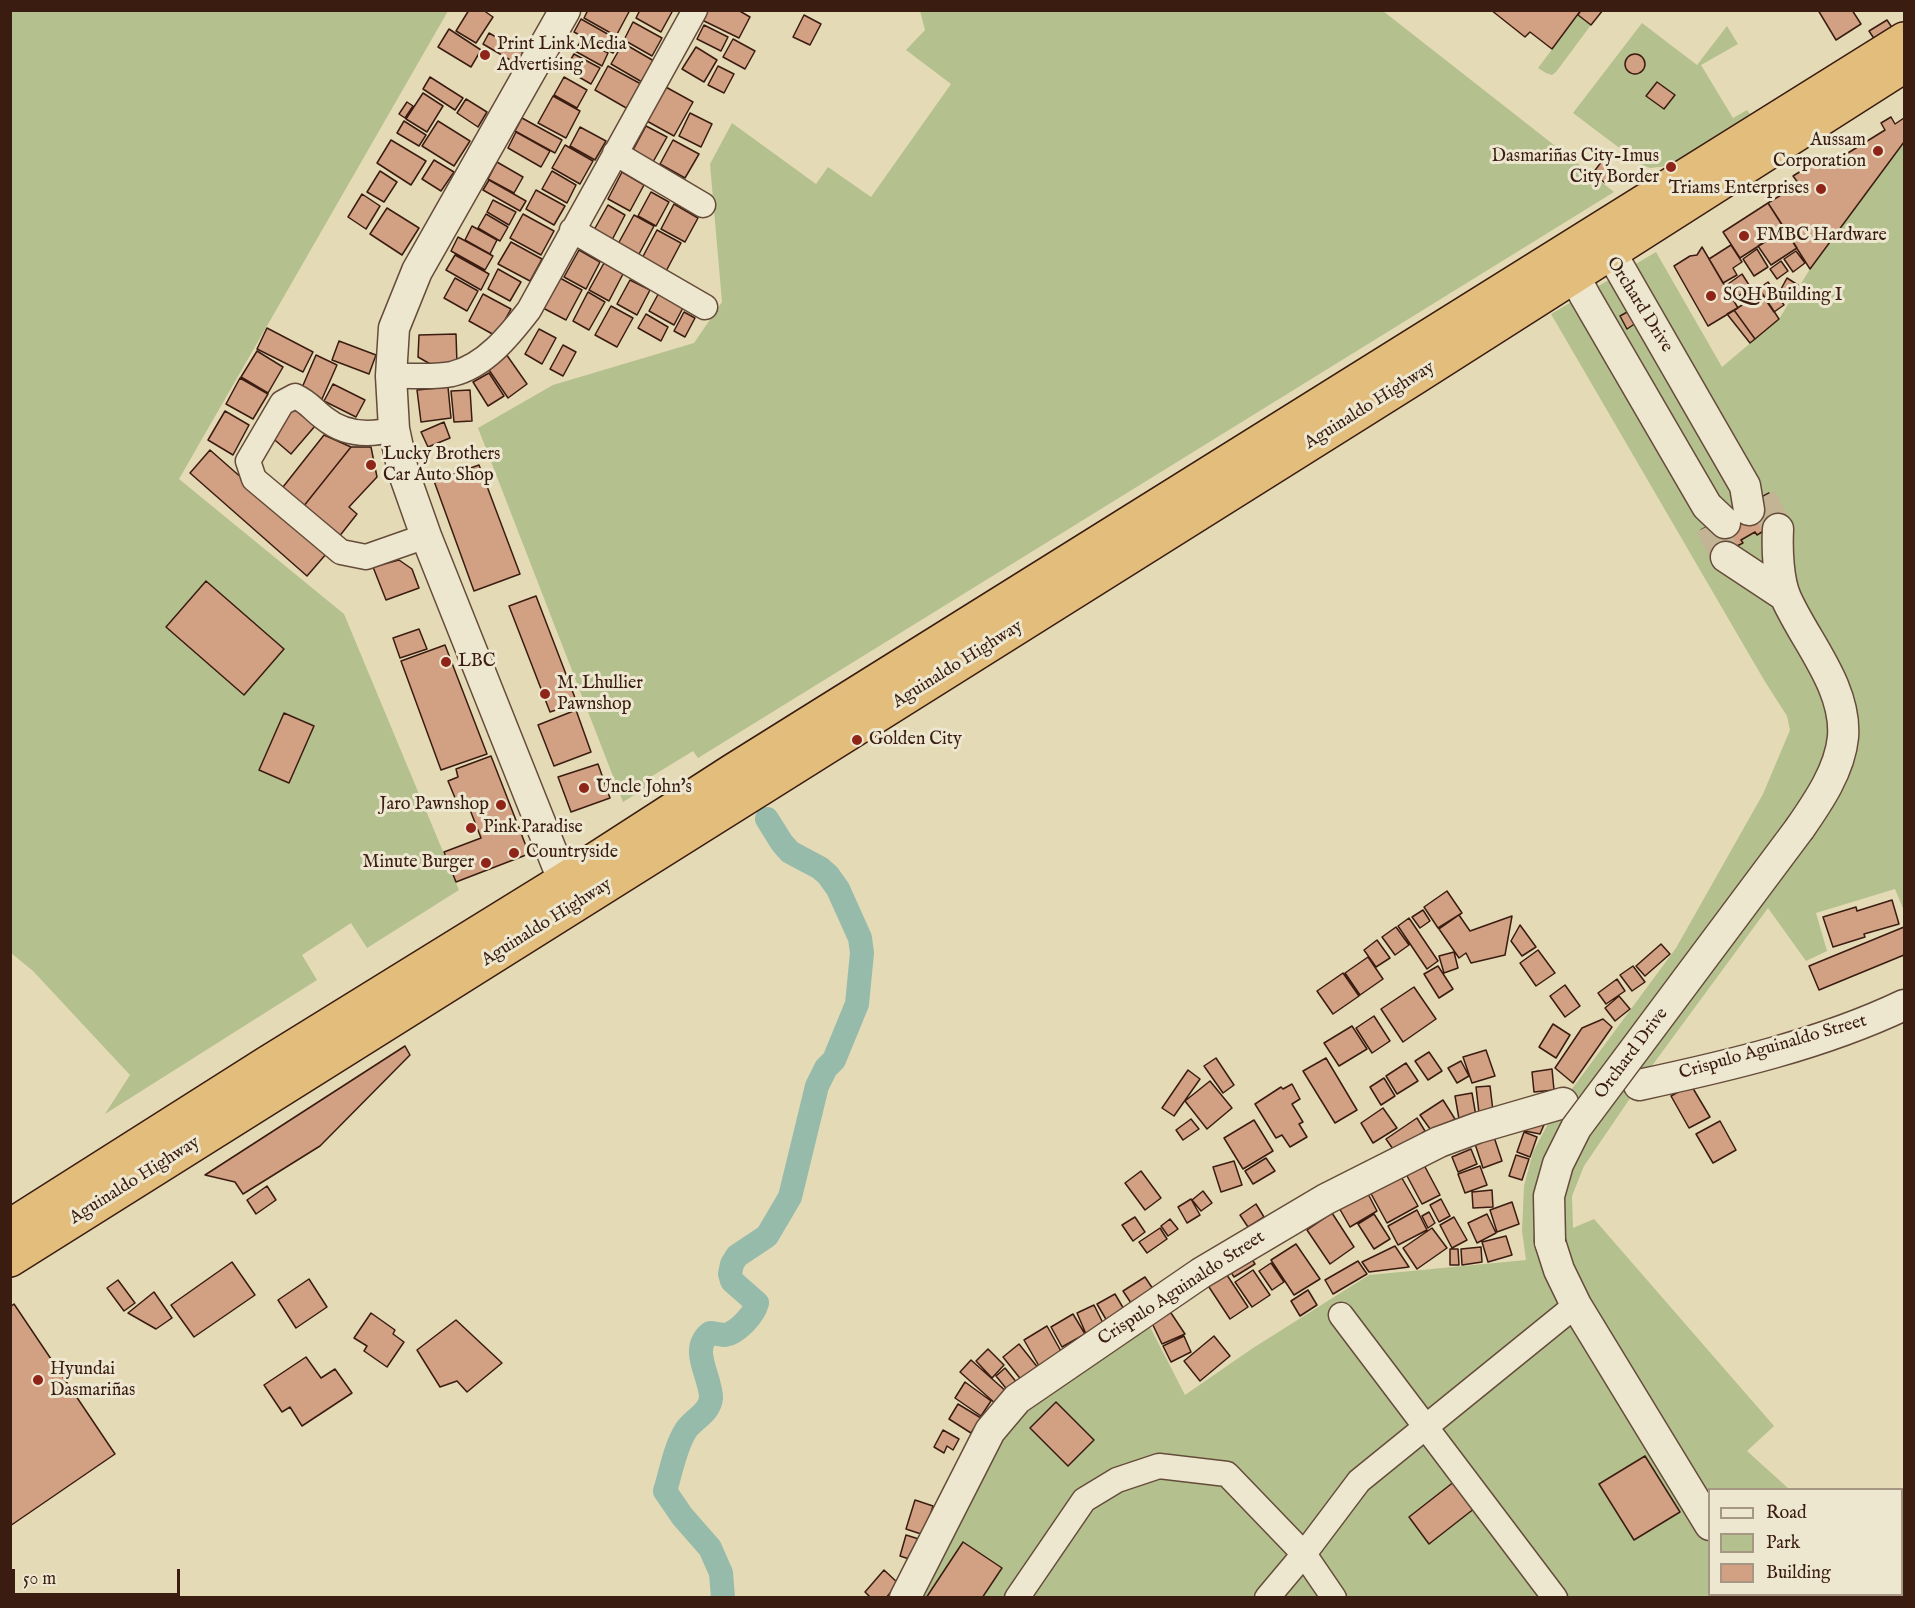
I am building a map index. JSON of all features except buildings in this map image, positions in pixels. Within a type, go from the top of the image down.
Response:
[{"type":"highway","name":"Aguinaldo Highway","points":[[10,1260],[26,1228],[65,1209],[1393,392],[1576,259],[1905,39]]},
{"type":"highway","name":"Aguinaldo Highway","points":[[65,1209],[267,1062],[563,880],[753,759],[1576,259],[1611,253],[1905,66]]},
{"type":"street","points":[[563,880],[426,536],[403,471],[394,429],[391,376],[394,328],[417,271],[565,10]]},
{"type":"street","points":[[391,376],[451,374],[472,366],[508,338],[529,310],[695,10]]},
{"type":"street","points":[[615,153],[703,205]]},
{"type":"street","points":[[572,230],[705,307]]},
{"type":"street","name":"Orchard Drive","points":[[1611,253],[1744,528]]},
{"type":"street","name":"Orchard Drive","points":[[1576,259],[1785,596],[1833,686],[1840,704],[1842,722],[1843,737],[1834,767],[1824,789],[1800,828],[1576,1128],[1558,1164],[1549,1196],[1550,1242],[1559,1270],[1576,1305],[1708,1522]]},
{"type":"street","points":[[394,429],[364,435],[349,432],[324,419],[309,402],[295,396],[282,403],[248,460],[254,479],[341,552],[366,557],[426,536]]},
{"type":"street","name":"Crispulo Aguinaldo Street","points":[[1639,1084],[1710,1070],[1842,1031],[1905,1005]]},
{"type":"street","name":"Crispulo Aguinaldo Street","points":[[905,1598],[990,1431],[1017,1399],[1201,1273],[1326,1199],[1439,1142],[1477,1128],[1563,1103]]},
{"type":"street","points":[[1267,1598],[1304,1554],[1359,1481],[1576,1305]]},
{"type":"street","points":[[1341,1315],[1555,1598]]},
{"type":"street","points":[[1017,1598],[1084,1500],[1117,1480],[1160,1466],[1227,1474],[1304,1554],[1334,1598]]},
{"type":"green space","points":[[10,11],[448,11],[179,479],[344,614],[459,890],[367,948],[351,923],[302,955],[317,980],[105,1114],[130,1075],[33,971],[11,953]]},
{"type":"green space","points":[[920,11],[1383,11],[1614,192],[698,758],[693,751],[644,781],[647,787],[623,802],[478,428],[553,385],[694,343],[722,302],[710,164],[732,123],[816,184],[828,167],[871,197],[951,84],[906,50],[925,30]]},
{"type":"green space","points":[[1578,15],[1591,25],[1556,72],[1552,75],[1538,68]]},
{"type":"green space","points":[[1642,23],[1697,65],[1727,26],[1738,44],[1701,65],[1733,118],[1747,110],[1750,114],[1668,166],[1650,168],[1642,165],[1573,113]]},
{"type":"green space","points":[[1904,142],[1904,911],[1895,889],[1816,913],[1827,951],[1806,961],[1768,908],[1654,1063],[1584,1166],[1572,1196],[1573,1228],[1594,1219],[1774,1426],[1747,1451],[1788,1488],[1708,1488],[1708,1596],[1903,1596],[1903,1592],[1904,1597],[914,1598],[1018,1411],[1147,1321],[1185,1395],[1253,1348],[1369,1275],[1526,1260],[1522,1231],[1524,1186],[1533,1152],[1552,1116],[1676,948],[1763,794],[1790,730],[1787,716],[1551,314],[1656,252],[1722,367],[1779,319],[1810,269]]},
{"type":"waterway","points":[[723,1598],[721,1573],[710,1548],[682,1516],[665,1491],[682,1437],[710,1403],[710,1390],[701,1355],[704,1340],[710,1333],[725,1335],[735,1331],[749,1318],[757,1303],[732,1281],[730,1274],[732,1264],[737,1256],[767,1236],[790,1197],[817,1086],[826,1068],[834,1060],[857,1004],[862,953],[860,938],[838,889],[820,868],[790,852],[767,819]]},
{"type":"tunnel","points":[[1761,498],[1778,529]]},
{"type":"tunnel","points":[[1710,525],[1726,557]]},
{"type":"place","name":"Print Link Media Advertising","points":[[485,55]]},
{"type":"place","name":"Aussam Corporation","points":[[1878,151]]},
{"type":"place","name":"Dasmariñas City-Imus City Border","points":[[1671,167]]},
{"type":"place","name":"Triams Enterprises","points":[[1821,189]]},
{"type":"place","name":"FMBC Hardware","points":[[1744,236]]},
{"type":"place","name":"SQH Building I","points":[[1711,296]]},
{"type":"place","name":"Lucky Brothers Car Auto Shop","points":[[371,465]]},
{"type":"place","name":"LBC","points":[[446,662]]},
{"type":"place","name":"M. Lhullier Pawnshop","points":[[545,694]]},
{"type":"place","name":"Golden City","points":[[857,740]]},
{"type":"place","name":"Uncle John's","points":[[584,788]]},
{"type":"place","name":"Jaro Pawnshop","points":[[501,805]]},
{"type":"place","name":"Pink Paradise","points":[[471,828]]},
{"type":"place","name":"Countryside","points":[[514,853]]},
{"type":"place","name":"Minute Burger","points":[[486,863]]},
{"type":"place","name":"Hyundai Dasmariñas","points":[[38,1380]]}]
